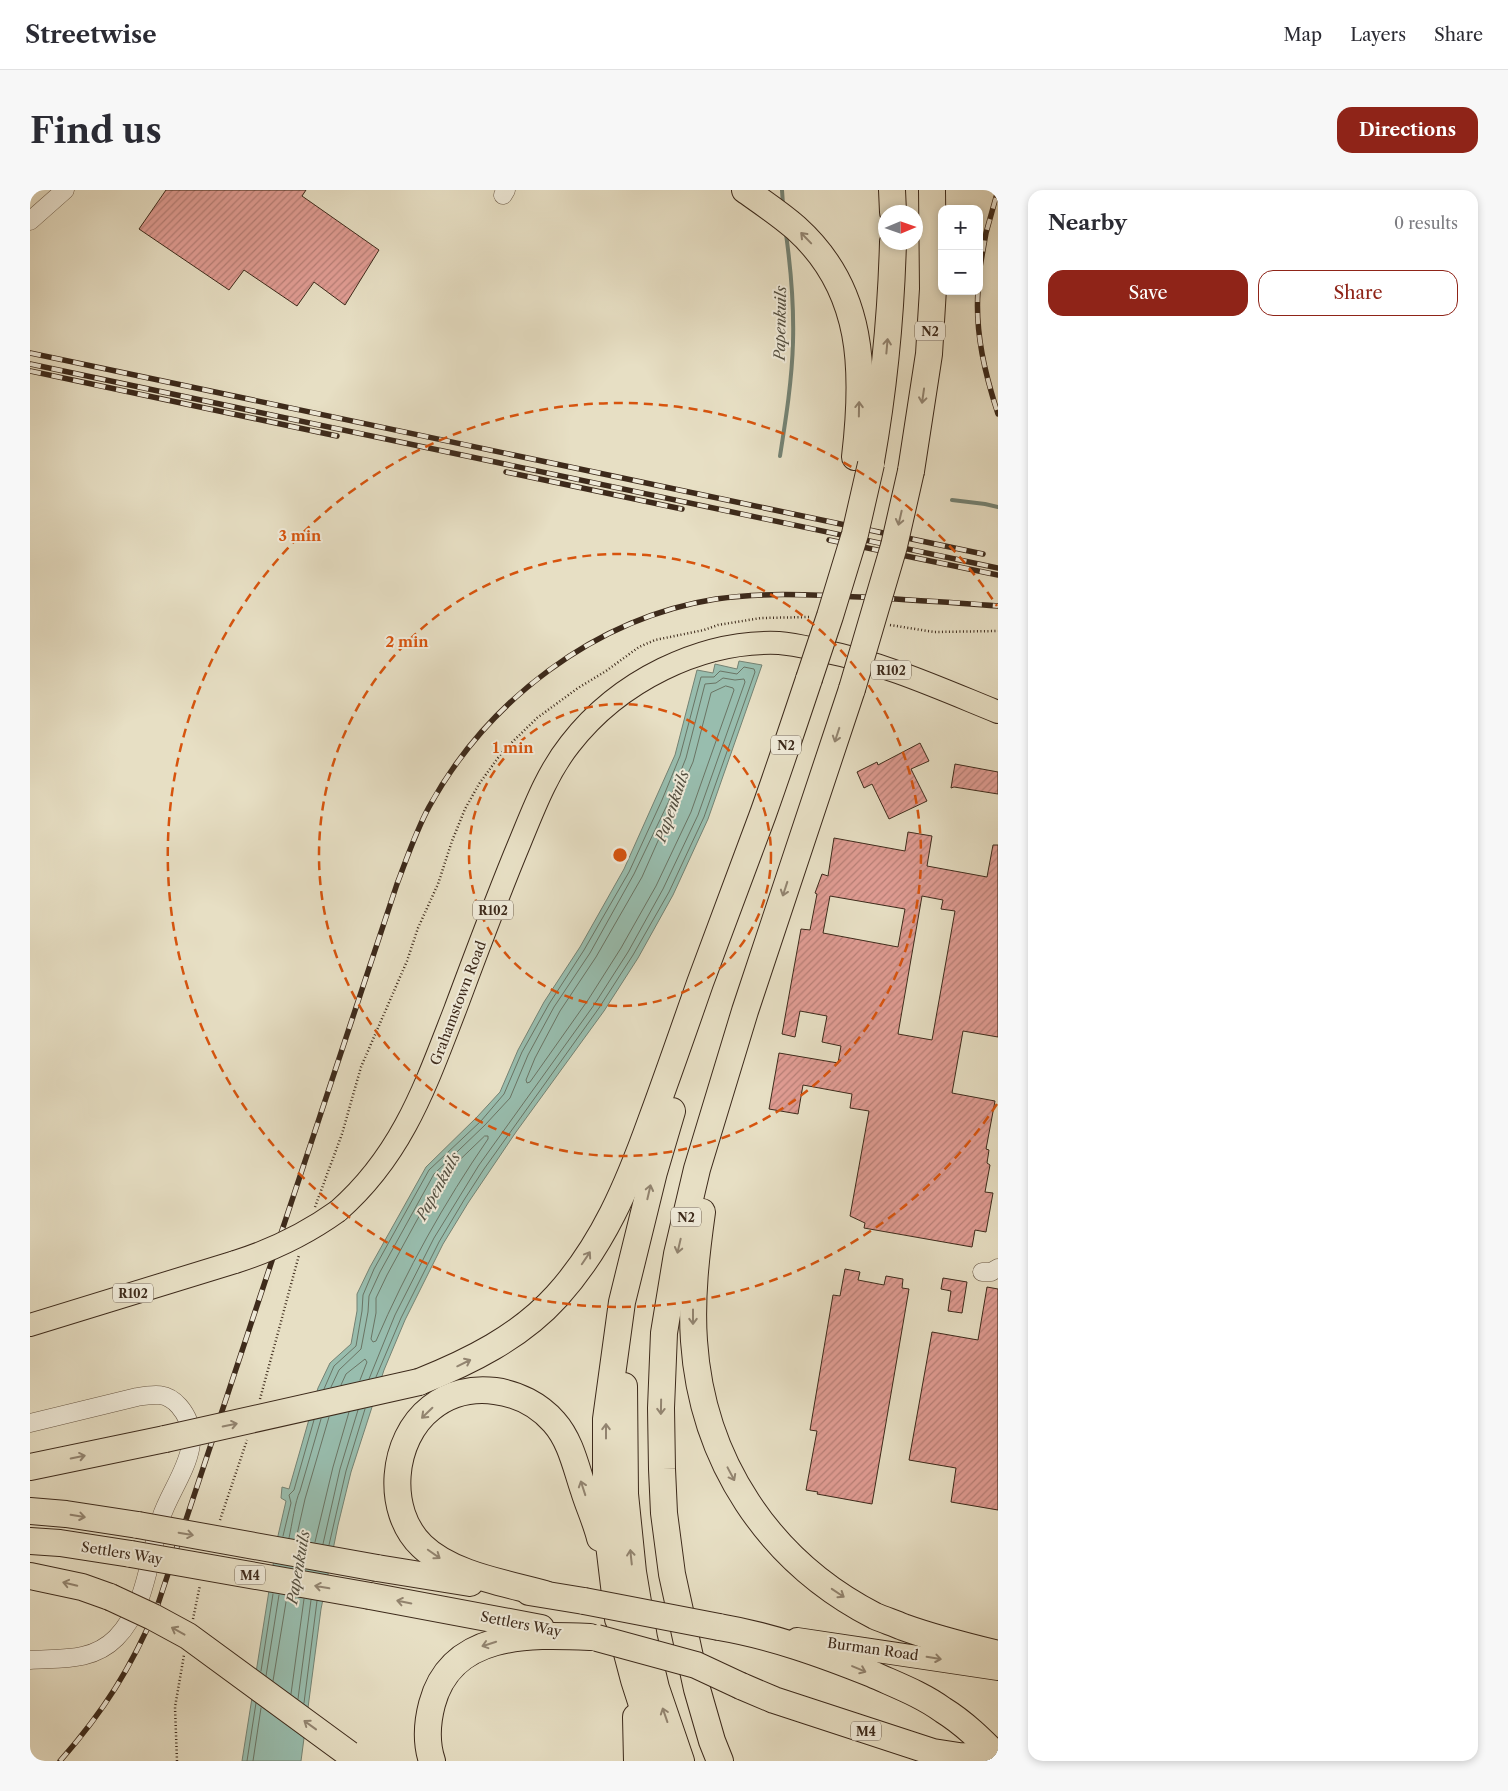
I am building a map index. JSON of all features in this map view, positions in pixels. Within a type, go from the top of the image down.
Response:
[{"type":"highway","points":[[744,190],[796,228],[824,259],[835,276],[846,300],[859,352],[859,423],[863,460]]},
{"type":"highway","points":[[892,190],[893,205]]},
{"type":"highway","name":"N2","points":[[720,1761],[712,1741],[687,1644],[672,1574],[664,1513],[661,1408],[664,1334],[677,1254],[697,1169],[745,1011],[852,689],[894,546],[911,471],[928,354],[933,289],[932,190]]},
{"type":"highway","points":[[928,354],[939,282],[940,190]]},
{"type":"highway","name":"N2","points":[[681,1761],[656,1688],[644,1638],[633,1572],[625,1494],[624,1406],[626,1343],[638,1240],[654,1172],[678,1090],[764,811],[830,616],[855,534],[863,460],[881,402],[887,351],[892,250]]},
{"type":"highway","points":[[30,1467],[419,1382],[469,1361],[532,1320],[556,1297],[599,1239],[616,1208],[636,1163],[764,811]]},
{"type":"highway","points":[[745,1011],[702,1207],[693,1317],[700,1390],[706,1414],[722,1458],[753,1511],[772,1536],[814,1577],[846,1599],[876,1616],[939,1640],[998,1654]]},
{"type":"highway","points":[[618,1619],[608,1536],[606,1420],[622,1302],[638,1240]]},
{"type":"highway","points":[[545,1594],[472,1574],[454,1567],[422,1546],[409,1529],[399,1506],[398,1471],[401,1454],[416,1423],[430,1408],[446,1399],[476,1391],[492,1390],[507,1392],[539,1408],[555,1423],[566,1439],[599,1536],[634,1680],[660,1761]]},
{"type":"highway","name":"M4","points":[[30,1511],[66,1514],[138,1525],[377,1568],[545,1594],[747,1632]]},
{"type":"highway","name":"Settlers Way","points":[[30,1541],[60,1543],[130,1554],[370,1596],[593,1638],[696,1666],[774,1700],[902,1743],[933,1752],[959,1756],[998,1757]]},
{"type":"highway","points":[[30,1576],[82,1587],[110,1597],[188,1636],[354,1758]]},
{"type":"highway","points":[[747,1632],[810,1649],[906,1688],[943,1709],[962,1723],[998,1757]]},
{"type":"highway","points":[[432,1761],[428,1738],[428,1718],[436,1689],[442,1678],[459,1659],[472,1651],[496,1642],[554,1635],[593,1638]]},
{"type":"highway","points":[[687,1644],[735,1761]]},
{"type":"highway","points":[[634,1680],[638,1733],[637,1761]]},
{"type":"highway","points":[[774,1700],[896,1761]]},
{"type":"main road","name":"Grahamstown Road","points":[[30,1325],[278,1247],[303,1235],[338,1211],[354,1197],[375,1174],[405,1129],[427,1083],[514,856],[536,802],[549,777],[570,744],[590,722],[620,695],[665,667],[698,654],[746,645],[780,643],[838,654],[883,667],[998,712]]},
{"type":"main road","name":"Burman Road","points":[[747,1632],[881,1650],[998,1669]]},
{"type":"lane","points":[[30,221],[64,190]]},
{"type":"lane","points":[[30,1422],[150,1394],[162,1395],[173,1399],[181,1408],[188,1424],[191,1443],[186,1464],[160,1520],[148,1573],[140,1597],[123,1629],[104,1647],[82,1657],[30,1660]]},
{"type":"water","points":[[739,661],[762,665],[708,819],[673,895],[638,958],[604,1011],[516,1132],[443,1244],[405,1320],[384,1370],[351,1472],[338,1525],[321,1609],[301,1761],[242,1761],[277,1540],[286,1501],[281,1498],[282,1487],[289,1489],[318,1388],[330,1363],[351,1344],[357,1311],[357,1294],[426,1167],[500,1092],[518,1050],[544,1002],[580,947],[624,869],[675,755],[697,670],[713,673],[715,664],[737,669]]},
{"type":"building","points":[[166,190],[306,190],[302,196],[379,250],[345,305],[314,282],[297,306],[244,270],[229,290],[139,229]]},
{"type":"building","points":[[920,743],[929,761],[911,769],[927,801],[889,819],[872,784],[864,788],[857,772],[877,762],[878,765]]},
{"type":"building","points":[[955,764],[998,772],[998,794],[951,788]]},
{"type":"building","points":[[908,832],[932,836],[927,866],[987,877],[993,845],[998,845],[998,1037],[963,1031],[952,1093],[995,1101],[986,1149],[989,1150],[987,1163],[990,1165],[985,1192],[993,1193],[986,1232],[975,1230],[972,1247],[864,1228],[865,1223],[850,1216],[869,1111],[850,1108],[852,1094],[803,1085],[798,1114],[769,1109],[779,1053],[838,1063],[841,1046],[822,1042],[827,1016],[800,1011],[795,1037],[782,1034],[801,929],[810,930],[817,894],[815,893],[822,874],[828,876],[834,838],[905,851]],"holes":[[[830,896],[905,909],[898,947],[823,933]],[[922,896],[943,900],[941,909],[955,911],[932,1040],[898,1034]]]},
{"type":"building","points":[[845,1269],[860,1272],[858,1280],[884,1285],[886,1276],[903,1279],[902,1288],[909,1289],[872,1504],[817,1494],[818,1492],[806,1490],[817,1431],[810,1430],[833,1295],[840,1296]]},
{"type":"building","points":[[943,1278],[967,1282],[962,1313],[948,1311],[951,1291],[941,1289]]},
{"type":"building","points":[[987,1287],[998,1289],[998,1510],[951,1502],[956,1468],[909,1460],[932,1332],[978,1340]]},
{"type":"waterway","name":"Papenkuils","points":[[782,190],[783,205]]},
{"type":"waterway","name":"Papenkuils","points":[[780,456],[790,385],[793,342],[792,288],[786,234]]},
{"type":"waterway","points":[[952,500],[998,507]]},
{"type":"railway","points":[[983,250],[998,190]]},
{"type":"railway","points":[[978,295],[978,322],[982,353],[998,414]]},
{"type":"railway","points":[[30,353],[983,554]]},
{"type":"railway","points":[[30,364],[998,568]]},
{"type":"railway","points":[[30,371],[337,436]]},
{"type":"railway","points":[[506,472],[682,509]]},
{"type":"railway","points":[[829,540],[998,575]]},
{"type":"railway","points":[[60,1761],[76,1743],[115,1688],[137,1650],[157,1607],[397,884],[429,807],[453,768],[481,732],[513,700],[549,670],[587,645],[628,625],[671,609],[716,599],[771,595],[862,597],[998,606]]}]
